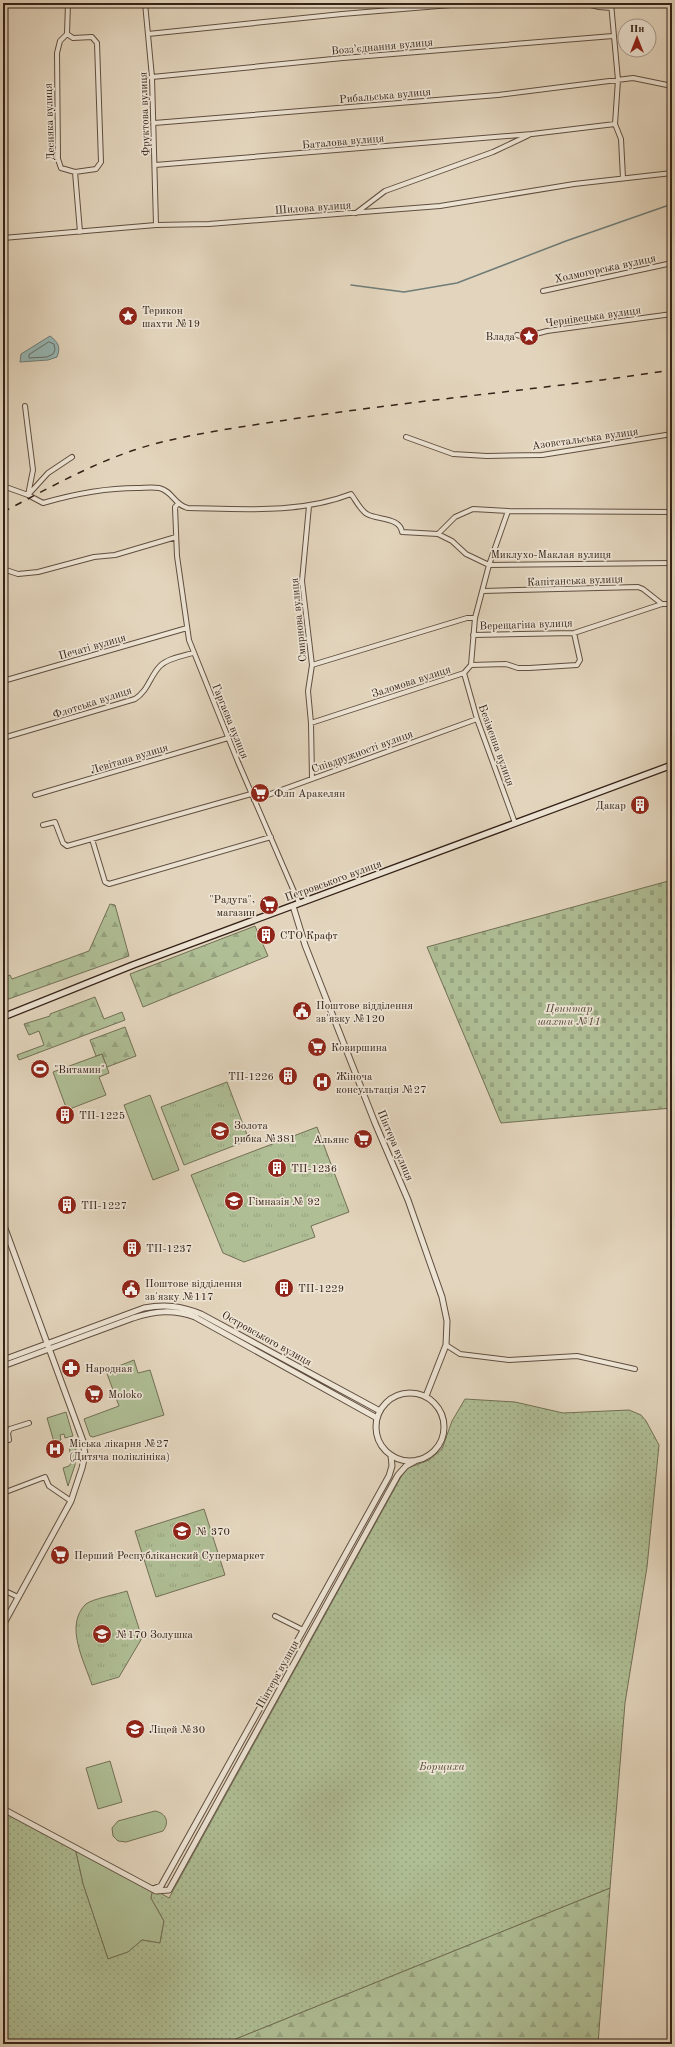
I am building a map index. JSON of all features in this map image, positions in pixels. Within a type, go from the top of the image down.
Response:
[{"type":"main road","name":"Петровського вулиця","points":[[3,1017],[133,965],[672,765]]},
{"type":"street","name":"Десняка вулиця","points":[[68,3],[67,34],[60,41],[56,54],[58,159],[61,168],[76,172]]},
{"type":"street","name":"Фруктова вулиця","points":[[145,3],[152,77],[156,225]]},
{"type":"street","points":[[148,34],[342,14],[475,3]]},
{"type":"street","points":[[584,3],[599,7],[611,5],[618,80],[615,124],[621,138],[623,178]]},
{"type":"street","points":[[67,34],[73,38],[92,37],[97,43],[101,162],[96,169],[76,172],[80,232]]},
{"type":"street","name":"Возз’єднання вулиця","points":[[152,77],[343,58],[613,36]]},
{"type":"street","name":"Рибальська вулиця","points":[[154,123],[498,95],[633,78],[672,86]]},
{"type":"street","name":"Баталова вулиця","points":[[155,165],[532,134],[615,124]]},
{"type":"street","name":"Баталова вулиця","points":[[356,213],[385,191],[493,152],[532,134]]},
{"type":"street","name":"Шилова вулиця","points":[[3,238],[156,225],[208,224],[440,206],[574,184],[672,173]]},
{"type":"street","name":"Холмогорська вулиця","points":[[543,290],[672,263]]},
{"type":"street","name":"Чернівецька вулиця","points":[[517,335],[524,337],[547,331],[672,314]]},
{"type":"street","points":[[25,406],[33,470],[28,495]]},
{"type":"street","name":"Азовстальська вулиця","points":[[406,437],[453,454],[519,456],[542,455],[672,434]]},
{"type":"street","points":[[28,495],[48,473],[72,457]]},
{"type":"street","points":[[3,486],[28,495],[42,503],[83,492],[110,488],[159,488],[169,493],[177,505],[188,508],[309,506],[330,502],[351,494],[366,514],[394,522],[400,526],[402,532],[438,534],[455,518],[473,509],[508,511],[672,512]]},
{"type":"street","name":"Гаргаєва вулиця","points":[[177,505],[175,507],[174,516],[177,556],[187,628],[193,653],[251,794],[299,904]]},
{"type":"street","name":"Смирнова вулиця","points":[[309,506],[302,581],[312,665],[308,691],[311,723],[312,779]]},
{"type":"street","points":[[508,511],[489,565],[475,618],[471,665],[506,664],[518,668],[573,667],[577,665],[580,660],[574,633]]},
{"type":"street","name":"Миклухо-Маклая вулиця","points":[[438,534],[452,541],[466,554],[489,565],[672,563]]},
{"type":"street","points":[[3,569],[18,574],[38,572],[94,557],[115,555],[176,537]]},
{"type":"street","name":"Капітанська вулиця","points":[[482,591],[638,587],[643,589],[662,604]]},
{"type":"street","name":"Верещагіна вулиця","points":[[473,635],[574,633],[662,604],[672,604]]},
{"type":"street","name":"Верещагіна вулиця","points":[[312,665],[467,618],[475,618]]},
{"type":"street","name":"Печаті вулиця","points":[[3,681],[187,628]]},
{"type":"street","name":"Флотська вулиця","points":[[3,738],[135,699],[146,690],[160,666],[165,662],[193,653]]},
{"type":"street","name":"Заломова вулиця","points":[[311,723],[464,673],[471,665]]},
{"type":"street","name":"Безіменна вулиця","points":[[464,673],[477,719],[515,822]]},
{"type":"street","name":"Співдружності вулиця","points":[[254,800],[477,719]]},
{"type":"street","name":"Левітана вулиця","points":[[35,795],[228,738]]},
{"type":"street","points":[[43,825],[56,822],[65,845],[92,839],[251,794]]},
{"type":"street","points":[[92,839],[105,882],[109,884],[271,837]]},
{"type":"street","name":"Пінтера вулиця","points":[[293,906],[305,945],[375,1123],[408,1200],[440,1289],[448,1321],[446,1345],[426,1396]]},
{"type":"street","points":[[3,1223],[48,1343],[84,1447],[82,1468],[71,1501],[3,1625]]},
{"type":"street","name":"Островського вулиця","points":[[3,1360],[144,1308],[157,1305],[184,1307],[232,1330],[380,1411]]},
{"type":"street","name":"Островського вулиця","points":[[3,1366],[133,1318],[162,1311],[185,1313],[226,1334],[377,1418]]},
{"type":"street","points":[[226,1334],[232,1330]]},
{"type":"street","points":[[446,1345],[460,1354],[509,1360],[577,1356],[635,1370]]},
{"type":"street","points":[[288,1368],[292,1363]]},
{"type":"street","points":[[410,1392],[426,1396],[440,1409],[443,1417],[444,1431],[436,1450],[430,1455],[416,1460],[400,1459],[391,1455],[379,1440],[376,1426],[380,1411],[388,1400],[399,1394],[410,1392]]},
{"type":"street","points":[[9,1440],[10,1429],[29,1422]]},
{"type":"street","name":"Пінтера вулиця","points":[[153,1889],[161,1886],[389,1476],[392,1466],[391,1455]]},
{"type":"street","name":"Пінтера вулиця","points":[[153,1889],[159,1892],[168,1890],[398,1475],[406,1466],[416,1460]]},
{"type":"street","points":[[3,1493],[45,1477],[49,1486],[71,1501]]},
{"type":"street","points":[[3,1590],[18,1597]]},
{"type":"street","points":[[275,1616],[303,1630]]},
{"type":"street","points":[[281,1670],[288,1674]]},
{"type":"street","points":[[278,1676],[285,1680]]},
{"type":"street","points":[[220,1781],[227,1785]]},
{"type":"street","points":[[216,1787],[223,1791]]},
{"type":"street","points":[[3,1809],[153,1889]]},
{"type":"green space","name":"Цвинтар шахти №11","points":[[672,880],[672,1108],[501,1123],[427,947]]},
{"type":"green space","points":[[110,904],[115,905],[129,956],[3,1001],[3,978],[10,975],[12,979],[89,951]]},
{"type":"green space","points":[[255,926],[268,956],[143,1007],[130,974]]},
{"type":"green space","points":[[95,997],[104,1019],[122,1012],[125,1020],[19,1060],[17,1055],[44,1045],[39,1031],[29,1035],[24,1024],[50,1016],[50,1014]]},
{"type":"green space","points":[[125,1027],[136,1056],[107,1067],[102,1054],[96,1056],[90,1040]]},
{"type":"green space","points":[[102,1054],[109,1073],[99,1077],[106,1095],[67,1110],[53,1072]]},
{"type":"green space","points":[[227,1082],[249,1140],[184,1165],[161,1107]]},
{"type":"green space","points":[[150,1095],[179,1170],[153,1180],[124,1105]]},
{"type":"green space","points":[[317,1127],[349,1212],[311,1226],[315,1237],[244,1262],[223,1253],[191,1175]]},
{"type":"green space","points":[[134,1360],[138,1373],[150,1370],[164,1415],[93,1437],[90,1436],[84,1419],[119,1406],[106,1371]]},
{"type":"green space","name":"Борщиха","points":[[465,1399],[515,1402],[563,1413],[629,1410],[641,1415],[646,1421],[659,1445],[647,1567],[625,1703],[610,1888],[223,2044],[3,2044],[3,1809],[75,1848],[83,1884],[108,1959],[128,1952],[142,1940],[160,1943],[164,1921],[151,1898],[153,1889],[169,1898],[401,1477],[408,1468],[429,1460],[442,1449],[452,1421]]},
{"type":"green space","points":[[66,1412],[73,1436],[65,1438],[64,1434],[60,1435],[61,1440],[54,1442],[47,1418]]},
{"type":"green space","points":[[76,1445],[75,1465],[68,1486],[63,1468],[69,1466],[72,1462],[69,1447]]},
{"type":"green space","points":[[204,1509],[225,1575],[156,1597],[135,1531]]},
{"type":"green space","points":[[127,1591],[142,1638],[119,1677],[92,1685],[81,1654],[76,1633],[80,1613],[89,1602]]},
{"type":"green space","points":[[110,1761],[122,1802],[98,1809],[86,1768]]},
{"type":"green space","points":[[155,1811],[159,1812],[166,1818],[166,1824],[163,1831],[126,1842],[118,1841],[113,1836],[112,1828],[118,1821]]},
{"type":"green space","points":[[75,1848],[153,1889],[151,1898],[164,1921],[160,1943],[142,1940],[128,1952],[108,1959],[83,1884]]},
{"type":"green space","points":[[610,1888],[598,2044],[223,2044],[575,1902]]},
{"type":"water","points":[[50,336],[55,340],[59,348],[57,357],[48,360],[20,362],[21,354]]},
{"type":"waterway","points":[[351,285],[404,292],[457,283],[566,241],[672,204]]},
{"type":"railway","points":[[3,512],[98,464],[138,449],[188,436],[329,414],[672,370]]},
{"type":"place","name":"Терикон шахти №19","points":[[128,316]]},
{"type":"place","name":"Влада","points":[[529,336]]},
{"type":"place","name":"Флп Аракелян","points":[[260,793]]},
{"type":"place","name":"Дакар","points":[[640,805]]},
{"type":"place","name":"\"Радуга\", магазин","points":[[269,905]]},
{"type":"place","name":"СТО Крафт","points":[[266,935]]},
{"type":"place","name":"Поштове відділення зв'язку №120","points":[[302,1011]]},
{"type":"place","name":"Ковиршина","points":[[317,1047]]},
{"type":"place","name":"\"Витамин\"","points":[[40,1069]]},
{"type":"place","name":"ТП-1226","points":[[288,1076]]},
{"type":"place","name":"Жіноча консультація №27","points":[[322,1082]]},
{"type":"place","name":"ТП-1225","points":[[65,1115]]},
{"type":"place","name":"Золота рибка №381","points":[[220,1131]]},
{"type":"place","name":"Альянс","points":[[363,1139]]},
{"type":"place","name":"ТП-1236","points":[[277,1168]]},
{"type":"place","name":"Гімназія № 92","points":[[234,1201]]},
{"type":"place","name":"ТП-1227","points":[[67,1205]]},
{"type":"place","name":"ТП-1237","points":[[132,1248]]},
{"type":"place","name":"ТП-1229","points":[[284,1288]]},
{"type":"place","name":"Поштове відділення зв'язку №117","points":[[131,1289]]},
{"type":"place","name":"Народная","points":[[71,1368]]},
{"type":"place","name":"Moloko","points":[[94,1394]]},
{"type":"place","name":"Міська лікарня №27 (Дитяча поліклініка)","points":[[55,1449]]},
{"type":"place","name":"№ 370","points":[[182,1531]]},
{"type":"place","name":"Перший Республiканский Супермаркет","points":[[60,1555]]},
{"type":"place","name":"№170 Золушка","points":[[102,1634]]},
{"type":"place","name":"Ліцей №30","points":[[135,1729]]}]
